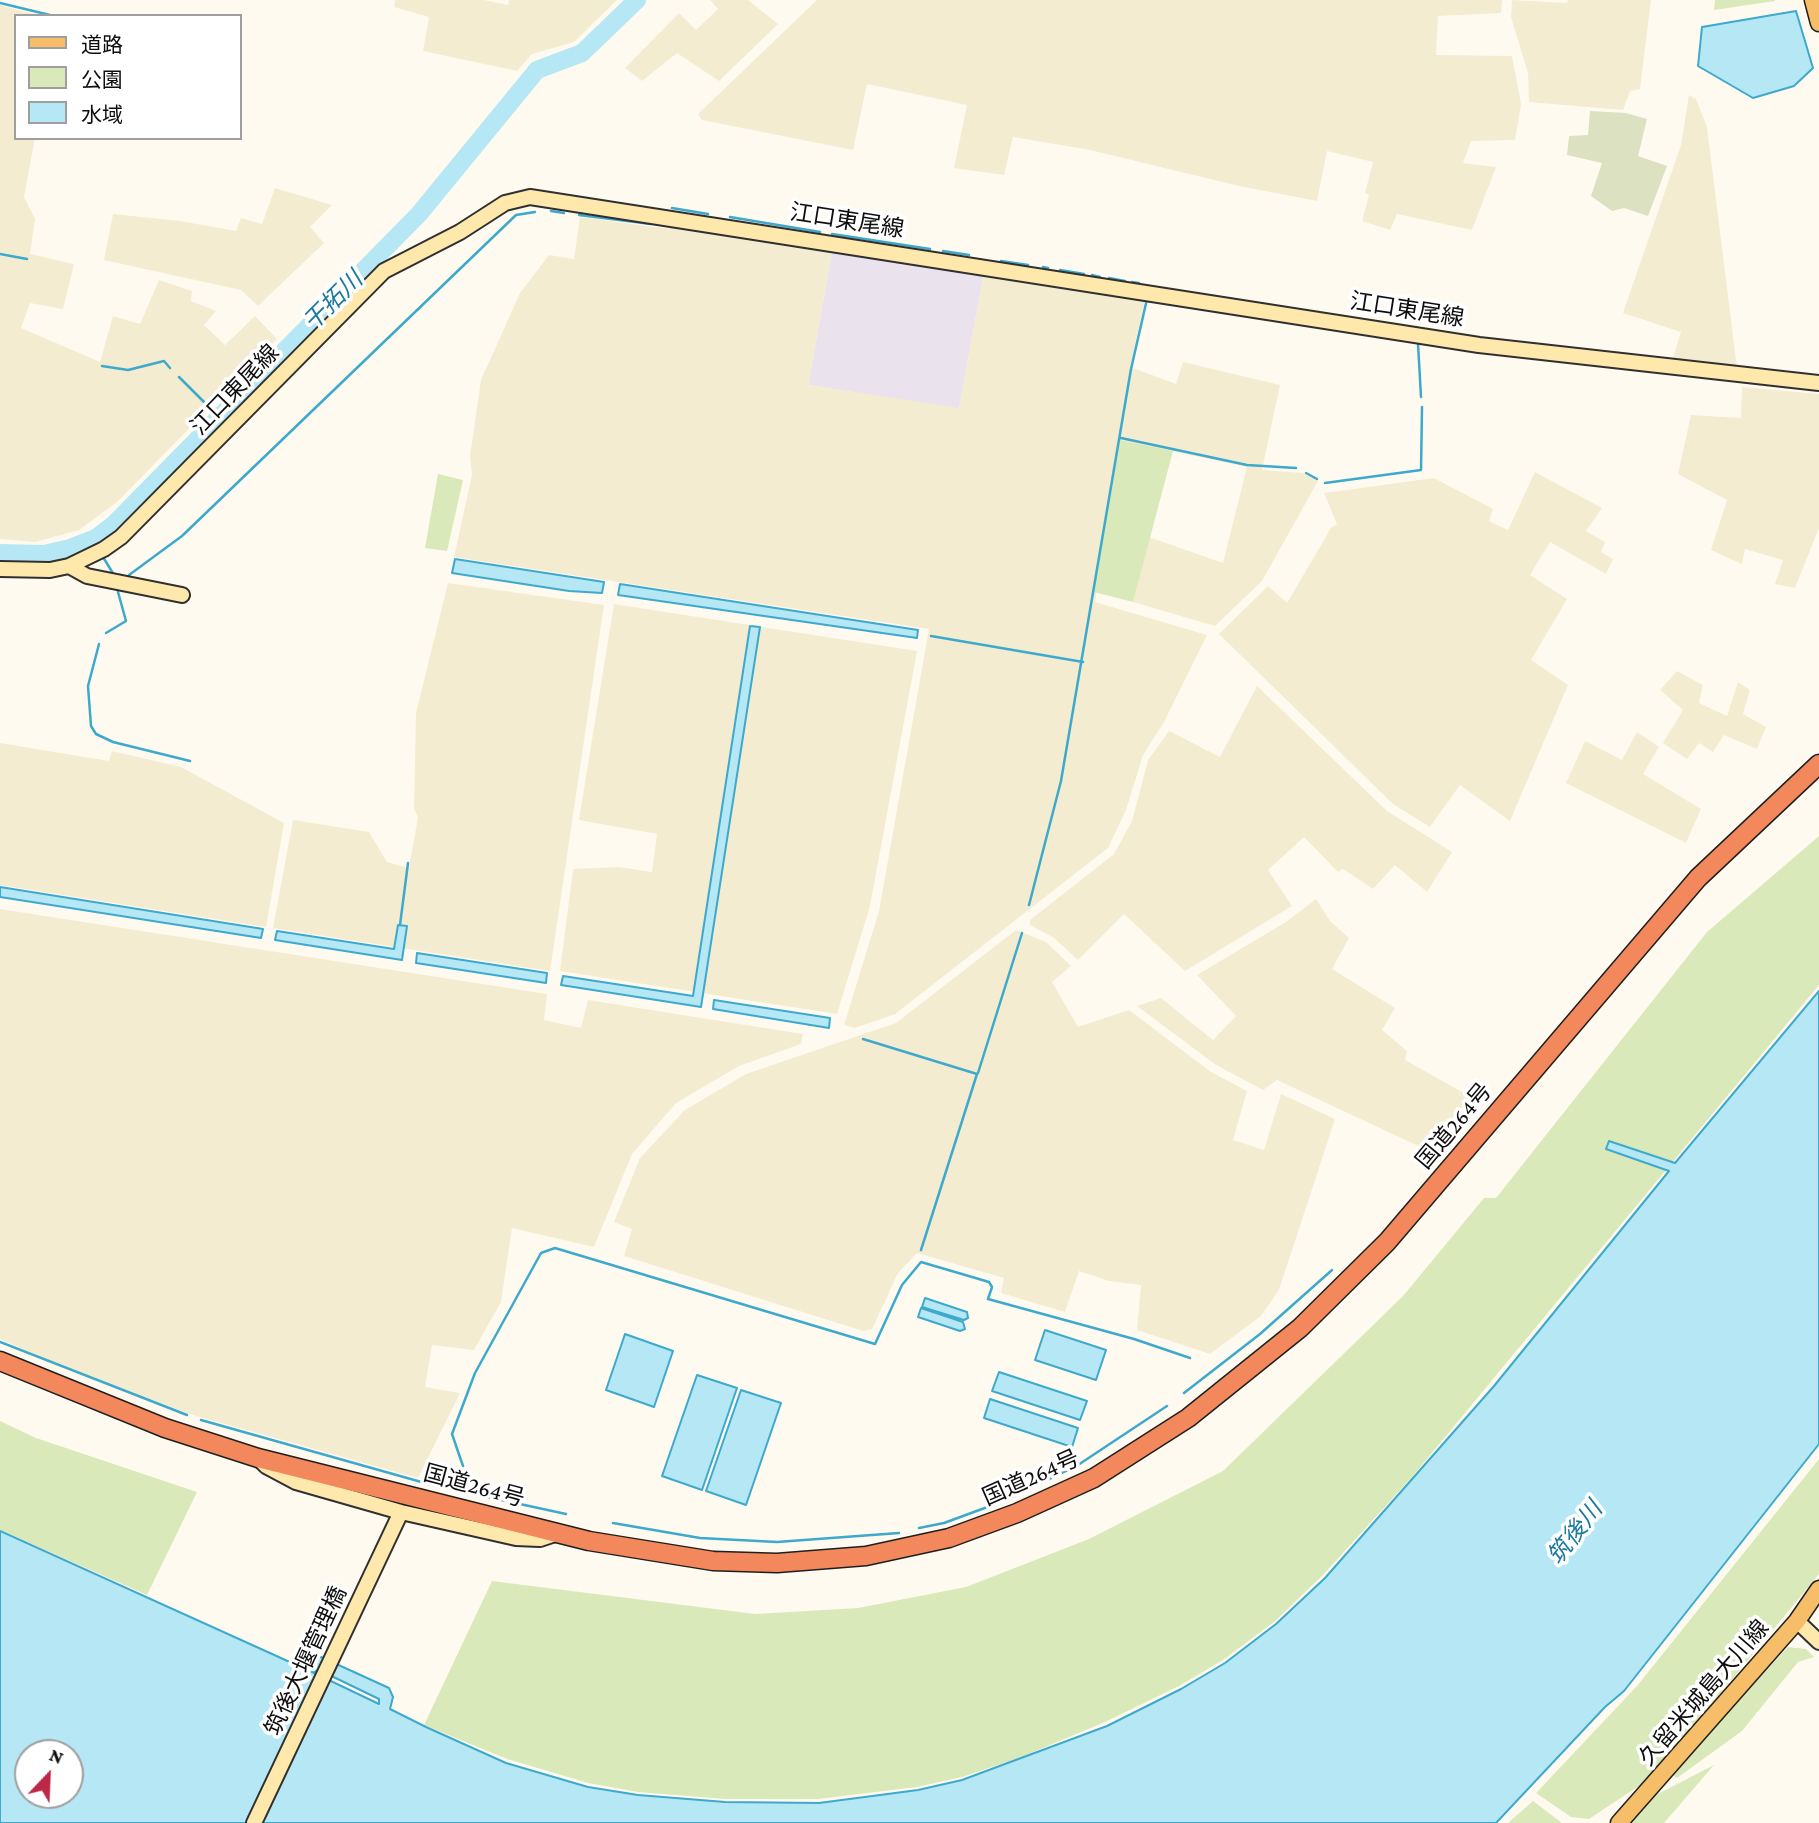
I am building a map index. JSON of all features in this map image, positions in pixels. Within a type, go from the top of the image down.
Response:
[{"type":"highway","name":"国道264号","points":[[0,1360],[165,1428],[258,1458],[558,1533],[713,1561],[777,1563],[866,1556],[949,1538],[1017,1513],[1094,1478],[1188,1418],[1300,1328],[1387,1242],[1698,878],[1819,764]]},
{"type":"main road","points":[[1813,0],[1819,23]]},
{"type":"main road","name":"江口東尾線","points":[[0,569],[26,571],[69,566],[121,537],[384,271],[460,232],[505,203],[530,197],[1479,345],[1819,383]]},
{"type":"main road","points":[[69,566],[87,576],[182,595]]},
{"type":"main road","points":[[258,1458],[266,1466],[296,1482],[400,1515],[516,1538],[540,1539],[558,1533]]},
{"type":"main road","name":"筑後大堰管理橋","points":[[254,1823],[400,1515]]},
{"type":"main road","name":"久留米城島大川線","points":[[1619,1823],[1797,1621],[1819,1589]]},
{"type":"main road","points":[[1797,1621],[1819,1642]]},
{"type":"shaded area","points":[[395,0],[484,0],[508,5],[509,0],[617,0],[574,42],[532,54],[517,71],[423,51],[429,17],[394,7]]},
{"type":"shaded area","points":[[710,0],[748,0],[778,24],[719,81],[677,53],[642,81],[625,68],[679,13],[696,30],[718,9]]},
{"type":"shaded area","points":[[817,0],[1502,0],[1501,13],[1438,16],[1436,55],[1512,56],[1521,104],[1515,140],[1471,141],[1463,163],[1496,167],[1472,230],[1397,214],[1390,230],[1362,221],[1369,195],[1365,193],[1373,162],[1327,151],[1317,201],[1239,186],[1090,150],[1013,137],[1004,175],[954,168],[967,105],[867,84],[853,150],[702,120],[698,114]]},
{"type":"shaded area","points":[[1512,0],[1567,3],[1568,0],[1651,0],[1640,89],[1630,91],[1623,110],[1529,102],[1528,73],[1511,17]]},
{"type":"shaded area","points":[[0,5],[32,14],[14,14],[14,140],[35,140],[24,197],[35,219],[30,254],[74,264],[63,309],[30,303],[21,328],[100,362],[113,316],[140,324],[159,280],[192,291],[191,301],[216,311],[204,325],[225,345],[255,316],[277,339],[117,502],[79,530],[35,542],[0,539]]},
{"type":"shaded area","points":[[1689,95],[1696,99],[1707,127],[1737,368],[1672,361],[1681,332],[1623,313],[1681,145]]},
{"type":"shaded area","points":[[275,188],[332,205],[310,227],[324,243],[258,306],[241,290],[104,260],[113,214],[180,221],[236,231],[241,218],[262,224]]},
{"type":"shaded area","points":[[580,217],[669,229],[672,225],[832,251],[808,385],[959,408],[984,273],[1145,299],[1130,367],[1176,384],[1183,362],[1280,385],[1262,470],[1302,473],[1318,481],[1262,581],[1215,626],[1133,602],[1149,537],[1223,563],[1247,467],[1120,440],[1095,602],[1207,635],[1164,722],[1143,755],[1126,810],[1108,848],[895,1014],[855,1028],[844,1025],[879,911],[929,629],[454,557],[472,475],[470,456],[481,380],[520,293],[549,255],[574,259]]},
{"type":"shaded area","points":[[832,251],[984,273],[959,409],[808,385]]},
{"type":"shaded area","points":[[1742,387],[1819,394],[1819,528],[1795,588],[1775,584],[1783,560],[1745,549],[1742,564],[1711,550],[1727,500],[1678,474],[1691,415],[1741,418]]},
{"type":"shaded area","points":[[1535,472],[1602,508],[1586,531],[1605,542],[1601,552],[1613,559],[1606,574],[1550,542],[1530,575],[1567,599],[1531,660],[1568,685],[1510,821],[1460,785],[1430,827],[1393,804],[1219,634],[1268,586],[1287,603],[1331,528],[1337,524],[1324,493],[1434,478],[1493,509],[1489,521],[1508,530]]},
{"type":"shaded area","points":[[448,583],[604,605],[550,971],[273,928],[293,820],[369,832],[387,862],[409,868],[418,817],[414,809],[416,713]]},
{"type":"shaded area","points":[[614,604],[917,651],[870,906],[837,1014],[560,971],[573,869],[619,867],[652,872],[657,834],[579,820]]},
{"type":"shaded area","points":[[1677,671],[1703,685],[1699,703],[1727,716],[1738,682],[1750,690],[1743,714],[1766,727],[1757,749],[1724,735],[1713,752],[1699,743],[1687,759],[1663,743],[1683,710],[1660,690]]},
{"type":"shaded area","points":[[1257,686],[1387,811],[1452,852],[1427,892],[1395,865],[1373,889],[1343,869],[1338,872],[1304,837],[1268,870],[1292,906],[1185,971],[1124,914],[1078,960],[1054,938],[1030,925],[1030,920],[1114,854],[1132,821],[1148,760],[1169,731],[1220,757]]},
{"type":"shaded area","points":[[1637,732],[1659,747],[1643,774],[1701,809],[1686,843],[1566,783],[1585,741],[1622,760]]},
{"type":"shaded area","points":[[0,743],[109,761],[112,751],[181,767],[284,823],[266,927],[0,885]]},
{"type":"shaded area","points":[[1316,899],[1330,921],[1349,938],[1332,969],[1395,1008],[1382,1030],[1407,1051],[1405,1060],[1471,1097],[1429,1151],[1277,1080],[1263,1090],[1216,1065],[1137,1006],[1161,998],[1213,1040],[1236,1016],[1197,975],[1286,922]]},
{"type":"shaded area","points":[[0,909],[547,994],[544,1020],[581,1028],[588,1000],[803,1034],[801,1044],[739,1066],[676,1103],[632,1154],[594,1247],[512,1228],[501,1302],[474,1350],[432,1345],[425,1387],[460,1393],[418,1478],[193,1415],[58,1365],[0,1339]]},
{"type":"shaded area","points":[[1016,930],[1046,942],[1071,966],[1052,982],[1078,1027],[1129,1010],[1211,1072],[1247,1091],[1233,1140],[1264,1150],[1281,1094],[1335,1119],[1279,1290],[1261,1316],[1210,1354],[1137,1330],[1141,1285],[1109,1281],[1079,1271],[1065,1312],[1001,1293],[1004,1278],[917,1253],[898,1273],[872,1329],[863,1331],[624,1256],[632,1229],[614,1222],[640,1158],[685,1110],[746,1074],[896,1023]]},
{"type":"green space","points":[[1715,0],[1775,0],[1775,1],[1714,10]]},
{"type":"green space","points":[[1590,111],[1626,113],[1647,119],[1638,156],[1667,166],[1648,216],[1624,208],[1612,211],[1591,196],[1602,163],[1567,155],[1569,136],[1588,135]]},
{"type":"green space","points":[[1120,440],[1173,451],[1133,602],[1094,592]]},
{"type":"green space","points":[[438,474],[463,480],[447,551],[425,548]]},
{"type":"green space","points":[[1819,836],[1819,985],[1412,1477],[1323,1575],[1274,1622],[1223,1660],[1179,1686],[1105,1722],[1019,1758],[962,1777],[917,1787],[818,1799],[725,1799],[638,1792],[588,1783],[507,1759],[424,1725],[492,1581],[755,1614],[858,1608],[966,1587],[1089,1539],[1223,1471],[1403,1296],[1484,1198],[1496,1198],[1707,932]]},
{"type":"green space","points":[[0,1421],[36,1438],[197,1492],[147,1595],[0,1530]]},
{"type":"green space","points":[[1819,1459],[1819,1574],[1651,1778],[1589,1819],[1571,1817],[1536,1793],[1637,1686]]},
{"type":"green space","points":[[1788,1647],[1806,1649],[1814,1657],[1798,1662],[1742,1731],[1677,1778],[1670,1774]]},
{"type":"green space","points":[[1714,1765],[1664,1823],[1629,1823],[1650,1798]]},
{"type":"green space","points":[[1533,1801],[1562,1823],[1508,1823]]},
{"type":"water","points":[[1796,11],[1813,68],[1794,86],[1753,98],[1698,66],[1702,27]]},
{"type":"water","points":[[455,559],[604,582],[602,593],[569,591],[452,573]]},
{"type":"water","points":[[620,584],[918,630],[917,638],[618,595]]},
{"type":"water","points":[[750,626],[760,627],[701,1007],[561,985],[563,976],[693,996]]},
{"type":"water","points":[[0,887],[263,929],[261,938],[0,897]]},
{"type":"water","points":[[398,925],[407,926],[402,960],[275,940],[277,931],[394,949]]},
{"type":"water","points":[[417,953],[547,973],[546,983],[416,963]]},
{"type":"water","name":"筑後川","points":[[1819,991],[1819,1444],[1624,1691],[1605,1707],[1496,1823],[0,1823],[0,1531],[292,1663],[321,1657],[389,1688],[393,1697],[390,1709],[426,1727],[506,1763],[588,1787],[638,1795],[725,1802],[819,1803],[918,1790],[962,1780],[1107,1726],[1181,1689],[1225,1663],[1276,1624],[1325,1578],[1494,1386],[1669,1171],[1606,1149],[1609,1141],[1675,1163]],"holes":[[[319,1670],[379,1699],[379,1704],[312,1672]]]},
{"type":"water","points":[[714,1000],[830,1018],[829,1028],[713,1009]]},
{"type":"water","points":[[925,1298],[967,1312],[968,1318],[964,1320],[922,1307]]},
{"type":"water","points":[[921,1308],[963,1322],[965,1329],[960,1331],[918,1317]]},
{"type":"water","points":[[1045,1330],[1106,1350],[1096,1380],[1035,1360]]},
{"type":"water","points":[[625,1334],[673,1351],[654,1407],[606,1390]]},
{"type":"water","points":[[999,1372],[1087,1401],[1080,1420],[992,1391]]},
{"type":"water","points":[[697,1375],[737,1388],[702,1490],[662,1476]]},
{"type":"water","points":[[741,1390],[781,1403],[746,1505],[706,1491]]},
{"type":"water","points":[[990,1399],[1078,1428],[1072,1447],[984,1418]]},
{"type":"waterway","name":"干拓川","points":[[0,553],[44,554],[70,548],[96,538],[113,525],[419,214],[537,70],[582,53],[637,0]]},
{"type":"waterway","points":[[0,3],[46,14]]},
{"type":"waterway","points":[[672,208],[708,214]]},
{"type":"waterway","points":[[551,211],[564,213]]},
{"type":"waterway","points":[[129,575],[182,536],[516,215],[535,212]]},
{"type":"waterway","points":[[579,215],[651,224]]},
{"type":"waterway","points":[[730,217],[820,232]]},
{"type":"waterway","points":[[832,234],[930,249]]},
{"type":"waterway","points":[[943,251],[969,255]]},
{"type":"waterway","points":[[0,254],[27,259]]},
{"type":"waterway","points":[[1001,261],[1028,265]]},
{"type":"waterway","points":[[1043,267],[1048,268]]},
{"type":"waterway","points":[[1060,270],[1084,274]]},
{"type":"waterway","points":[[1092,275],[1100,277]]},
{"type":"waterway","points":[[1109,278],[1125,281]]},
{"type":"waterway","points":[[1132,282],[1139,283]]},
{"type":"waterway","points":[[1029,905],[1061,781],[1131,369],[1147,299]]},
{"type":"waterway","points":[[1418,344],[1421,397]]},
{"type":"waterway","points":[[102,366],[128,370],[164,361],[170,368]]},
{"type":"waterway","points":[[179,377],[208,406]]},
{"type":"waterway","points":[[1325,483],[1421,470],[1422,407]]},
{"type":"waterway","points":[[1121,438],[1247,465],[1296,468]]},
{"type":"waterway","points":[[1306,473],[1317,479]]},
{"type":"waterway","points":[[103,557],[114,575]]},
{"type":"waterway","points":[[106,633],[126,621],[118,592]]},
{"type":"waterway","points":[[931,636],[1083,662]]},
{"type":"waterway","points":[[99,644],[88,686],[91,726],[96,734],[113,742],[190,761]]},
{"type":"waterway","points":[[400,925],[408,863]]},
{"type":"waterway","points":[[978,1073],[1022,933]]},
{"type":"waterway","points":[[863,1039],[977,1074],[921,1250]]},
{"type":"waterway","points":[[463,1466],[452,1434],[475,1373],[541,1253],[555,1248],[875,1344],[902,1285],[921,1262],[989,1282],[992,1287],[988,1299],[1134,1339],[1190,1358]]},
{"type":"waterway","points":[[1184,1393],[1260,1334],[1332,1270]]},
{"type":"waterway","points":[[0,1342],[187,1415]]},
{"type":"waterway","points":[[919,1528],[944,1523],[1001,1502],[1078,1465],[1167,1406]]},
{"type":"waterway","points":[[201,1420],[432,1485],[566,1514]]},
{"type":"waterway","points":[[613,1523],[700,1538],[777,1542],[899,1533]]}]
